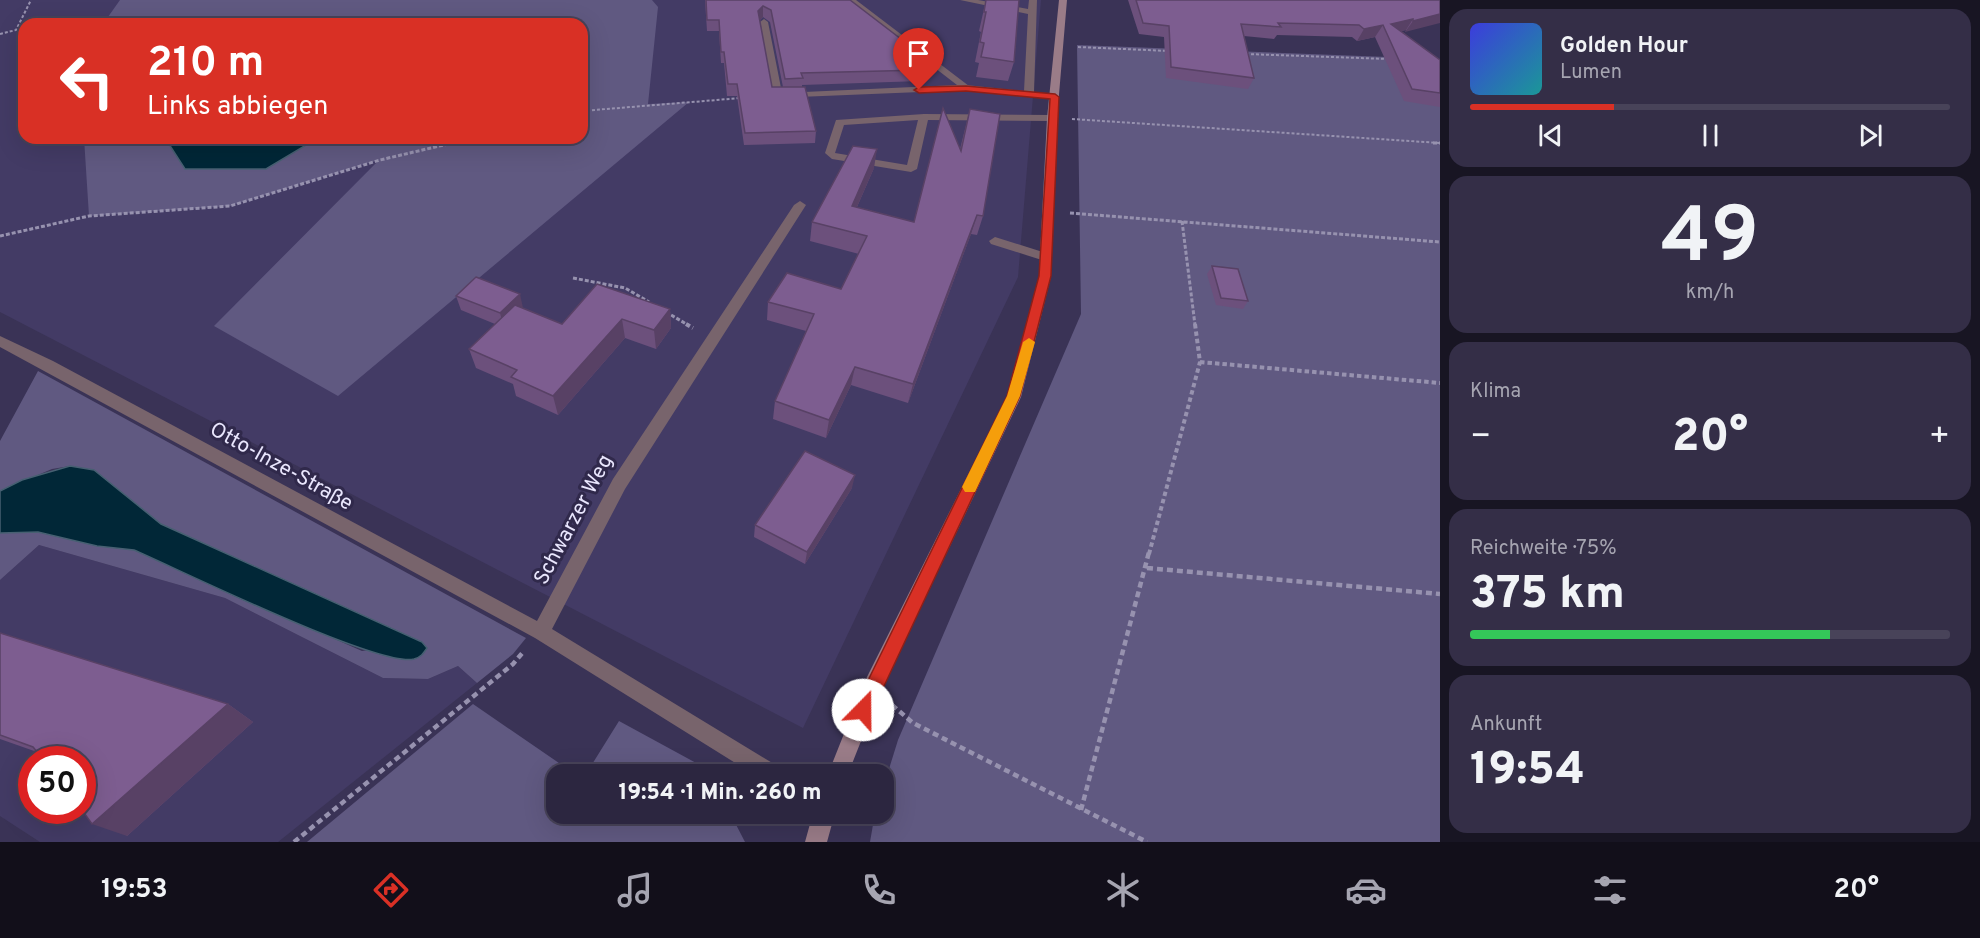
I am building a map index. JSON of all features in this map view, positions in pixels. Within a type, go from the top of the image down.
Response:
[{"type":"main road","points":[[842,764],[872,688],[1014,396],[1045,276],[1052,118],[1063,0]]},
{"type":"main road","points":[[816,842],[821,824]]},
{"type":"street","points":[[851,0],[966,88]]},
{"type":"street","points":[[964,0],[1034,13]]},
{"type":"street","points":[[1029,94],[1034,0]]},
{"type":"street","points":[[764,22],[778,96],[966,88],[1055,97]]},
{"type":"street","points":[[924,117],[911,169],[832,156],[830,153],[840,123],[924,117],[1011,124],[1052,118]]},
{"type":"street","name":"Schwarzer Weg","points":[[541,632],[619,484],[800,205]]},
{"type":"street","points":[[995,241],[1046,257]]},
{"type":"street","name":"Otto-Inze-Straße","points":[[0,341],[59,370],[541,632]]},
{"type":"street","points":[[541,632],[755,764]]},
{"type":"path","points":[[22,18],[31,0]]},
{"type":"path","points":[[0,34],[16,30],[18,26]]},
{"type":"path","points":[[1060,47],[1180,51]]},
{"type":"path","points":[[1239,53],[1393,59]]},
{"type":"path","points":[[588,110],[778,96]]},
{"type":"path","points":[[1052,118],[1440,143]]},
{"type":"path","points":[[0,236],[89,216],[230,206],[380,160],[446,144]]},
{"type":"path","points":[[1047,211],[1440,242]]},
{"type":"path","points":[[1081,810],[1200,362],[1182,221]]},
{"type":"path","points":[[573,278],[625,288],[654,305]]},
{"type":"path","points":[[664,311],[712,339]]},
{"type":"path","points":[[1200,362],[1440,383]]},
{"type":"path","points":[[1147,568],[1440,594]]},
{"type":"path","points":[[294,842],[513,664],[541,632]]},
{"type":"path","points":[[872,688],[913,723],[1147,842]]},
{"type":"shaded area","points":[[0,0],[1041,0],[1018,277],[803,728],[0,312]]},
{"type":"shaded area","points":[[120,0],[652,0],[658,7],[648,104],[689,102],[338,396],[214,326],[379,160],[230,206],[89,216],[84,144],[588,144],[588,18],[107,18]]},
{"type":"shaded area","points":[[1077,45],[1440,59],[1440,842],[870,842],[873,824],[894,824],[894,764],[891,764],[898,740],[1081,314]]},
{"type":"shaded area","points":[[38,371],[526,638],[513,654],[477,683],[458,666],[428,679],[383,678],[225,598],[39,545],[0,580],[0,533],[38,532],[97,546],[134,550],[362,651],[422,642],[161,524],[94,470],[70,466],[52,469],[0,491],[0,441]]},
{"type":"shaded area","points":[[39,545],[225,598],[383,678],[428,679],[458,666],[477,683],[278,842],[40,842],[0,816],[0,580]]},
{"type":"shaded area","points":[[473,704],[560,764],[546,764],[546,824],[736,824],[745,842],[307,842]]},
{"type":"shaded area","points":[[619,721],[698,764],[592,764]]},
{"type":"water","points":[[169,144],[308,144],[266,169],[185,169]]},
{"type":"water","points":[[70,466],[94,470],[161,524],[422,642],[427,648],[422,655],[414,659],[394,658],[362,648],[277,615],[134,550],[97,546],[38,532],[0,533],[0,491],[22,480]]},
{"type":"building","points":[[706,0],[850,0],[914,49],[923,70],[801,73],[803,78],[785,79],[771,10],[763,6],[758,11],[772,87],[805,87],[816,131],[745,133],[737,84],[728,84],[724,52],[721,52],[719,20],[707,20]]},
{"type":"building","points":[[986,0],[1019,0],[1014,62],[981,57],[984,43],[980,42]]},
{"type":"building","points":[[1136,0],[1440,0],[1440,14],[1391,24],[1440,60],[1440,93],[1412,89],[1383,25],[1364,29],[1359,25],[1278,23],[1281,27],[1241,24],[1254,78],[1171,67],[1169,26],[1143,23]]},
{"type":"building","points":[[943,108],[961,151],[970,109],[1000,114],[983,216],[977,215],[913,384],[855,367],[829,420],[775,401],[814,314],[768,302],[787,273],[841,289],[867,236],[812,222],[853,146],[877,149],[852,206],[914,222]]},
{"type":"building","points":[[1212,266],[1238,269],[1248,301],[1221,298]]},
{"type":"building","points":[[476,277],[520,294],[500,313],[456,296]]},
{"type":"building","points":[[597,284],[670,309],[654,330],[622,319],[553,396],[511,377],[517,370],[469,349],[515,305],[562,324]]},
{"type":"building","points":[[805,451],[855,475],[807,552],[755,525]]},
{"type":"building","points":[[0,633],[228,704],[96,820],[96,746],[30,746],[0,735]]},
{"type":"slow traffic","points":[[970,487],[1014,396],[1029,342]]},
{"type":"route","points":[[863,710],[1014,396],[1032,334],[1045,276],[1052,118],[1055,97],[966,88],[919,90]]}]
